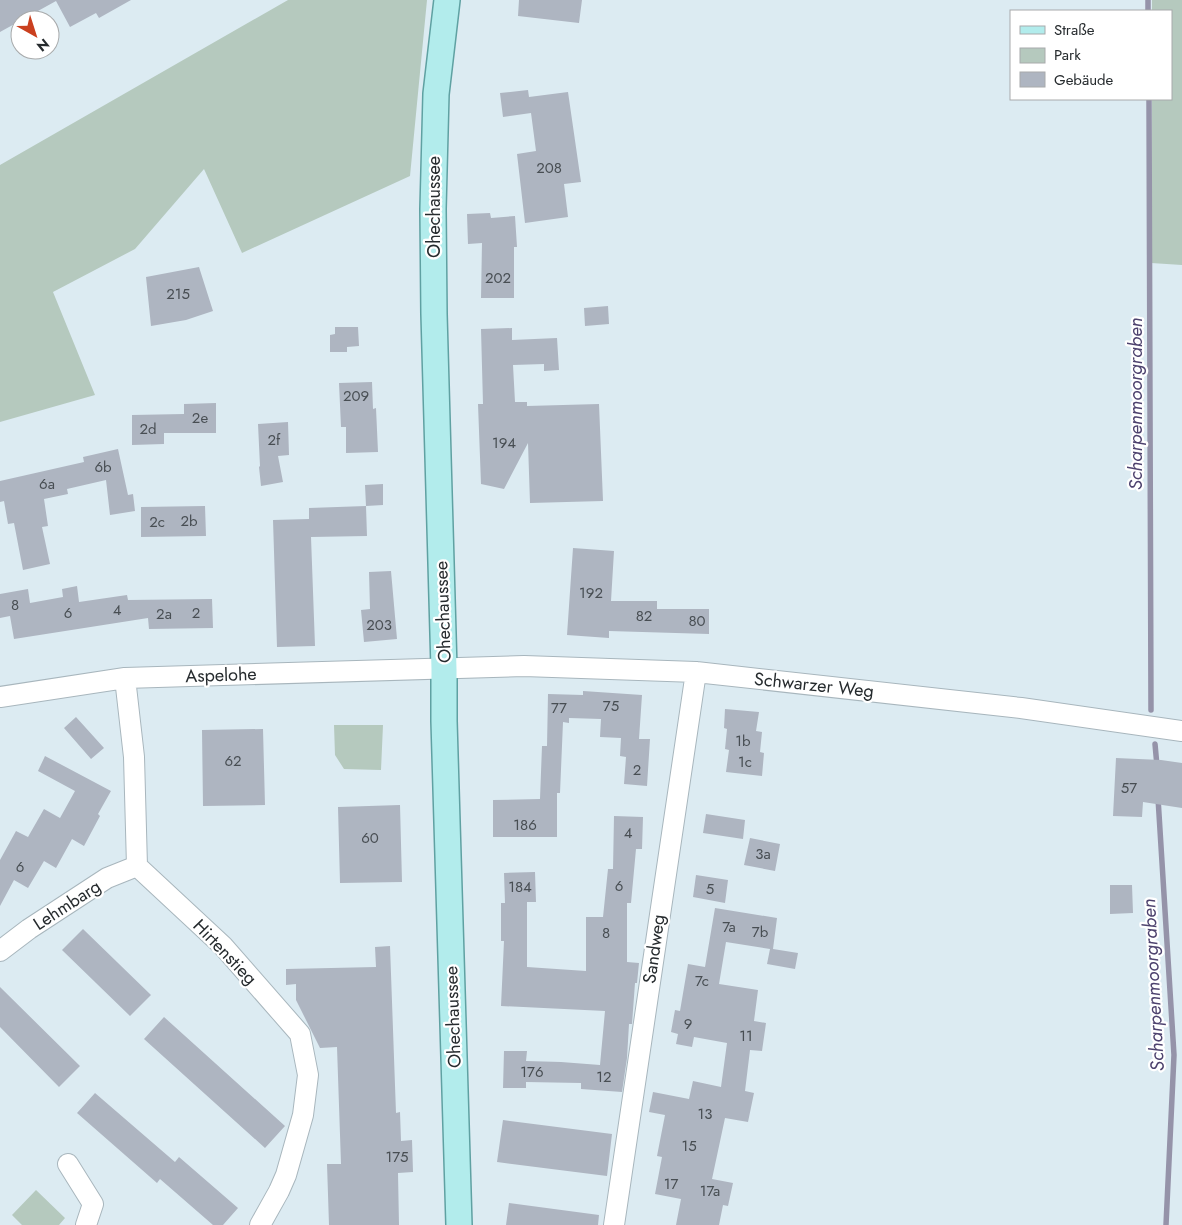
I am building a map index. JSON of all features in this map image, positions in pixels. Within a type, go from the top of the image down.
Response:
[{"type":"main road","name":"Ohechaussee","points":[[447,0],[436,94],[433,209],[434,314],[459,1225]]},
{"type":"street","name":"Schwarzer Weg","points":[[444,669],[524,666],[696,672],[1021,708],[1182,731]]},
{"type":"street","name":"Aspelohe","points":[[0,697],[125,678],[444,669]]},
{"type":"street","name":"Sandweg","points":[[614,1225],[696,672]]},
{"type":"street","points":[[125,678],[134,758],[137,866]]},
{"type":"street","name":"Lehmbarg","points":[[0,951],[29,929],[107,878],[137,866]]},
{"type":"street","name":"Hirtenstieg","points":[[137,866],[223,946],[300,1034],[308,1075],[303,1115],[286,1175],[260,1225]]},
{"type":"street","points":[[68,1164],[93,1204],[86,1225]]},
{"type":"green space","points":[[288,0],[427,0],[410,176],[242,253],[204,169],[135,249],[53,292],[95,395],[0,422],[0,165]]},
{"type":"green space","points":[[1152,0],[1182,0],[1182,265],[1151,263],[1152,100],[1172,100],[1172,10],[1152,10]]},
{"type":"green space","points":[[334,725],[383,725],[381,770],[344,769],[335,755]]},
{"type":"green space","points":[[36,1190],[65,1218],[59,1225],[22,1225],[12,1215]]},
{"type":"building","points":[[0,0],[131,0],[99,18],[96,13],[70,27],[56,1],[40,10],[10,10],[10,26],[0,32]]},
{"type":"building","points":[[519,0],[582,0],[579,23],[518,16]]},
{"type":"building","points":[[528,90],[529,97],[568,92],[581,182],[564,184],[568,217],[525,223],[517,154],[536,151],[531,113],[503,117],[500,93]]},
{"type":"building","points":[[490,213],[491,218],[515,216],[517,247],[514,247],[514,298],[481,298],[482,243],[468,244],[467,214]]},
{"type":"building","points":[[199,267],[213,311],[186,320],[151,326],[146,277]]},
{"type":"building","points":[[608,306],[609,324],[585,326],[584,308]]},
{"type":"building","points":[[335,327],[358,327],[359,346],[347,347],[347,352],[330,352],[330,335],[335,334]]},
{"type":"building","points":[[512,328],[512,340],[557,338],[559,370],[544,371],[544,364],[513,365],[515,402],[527,402],[527,406],[599,404],[603,501],[530,503],[528,443],[504,489],[481,484],[478,404],[483,404],[481,329]]},
{"type":"building","points":[[372,382],[373,409],[376,408],[378,452],[346,453],[346,427],[341,427],[339,383]]},
{"type":"building","points":[[216,403],[216,433],[164,433],[164,444],[132,445],[132,415],[184,414],[184,404]]},
{"type":"building","points":[[288,422],[289,455],[278,456],[283,482],[261,486],[258,424]]},
{"type":"building","points":[[118,449],[128,495],[133,494],[135,511],[110,515],[106,480],[67,489],[68,494],[44,499],[48,526],[42,527],[50,564],[23,570],[14,523],[8,524],[4,501],[0,502],[0,481],[84,462],[83,457]]},
{"type":"building","points":[[383,484],[383,505],[366,506],[365,485]]},
{"type":"building","points":[[205,506],[206,536],[141,537],[141,507]]},
{"type":"building","points":[[366,506],[367,536],[311,537],[315,646],[277,647],[273,520],[309,519],[309,508]]},
{"type":"building","points":[[573,548],[614,551],[611,601],[657,601],[657,609],[709,609],[709,634],[609,631],[609,638],[567,635]]},
{"type":"building","points":[[391,571],[397,639],[364,642],[361,610],[370,609],[369,572]]},
{"type":"building","points":[[77,586],[79,602],[127,595],[128,600],[212,599],[213,628],[149,629],[148,618],[14,639],[10,616],[0,618],[0,594],[28,589],[30,603],[63,597],[62,589]]},
{"type":"building","points":[[583,691],[642,695],[639,739],[650,739],[647,786],[624,784],[626,757],[620,756],[621,738],[600,737],[601,719],[569,718],[569,723],[563,722],[560,793],[557,793],[557,837],[493,837],[493,800],[540,799],[542,746],[547,746],[548,694],[583,695]]},
{"type":"building","points":[[725,709],[759,712],[756,731],[762,732],[760,752],[764,753],[762,776],[726,772],[729,750],[725,749],[727,729],[724,728]]},
{"type":"building","points":[[76,717],[104,748],[91,759],[64,728]]},
{"type":"building","points":[[263,729],[265,805],[203,806],[202,730]]},
{"type":"building","points":[[45,756],[111,791],[98,814],[100,816],[84,846],[72,839],[56,868],[44,861],[28,888],[14,880],[0,906],[0,860],[16,831],[28,837],[44,809],[60,818],[75,791],[38,771]]},
{"type":"building","points":[[1116,758],[1182,763],[1182,808],[1143,802],[1142,817],[1113,816]]},
{"type":"building","points":[[400,805],[402,882],[340,883],[338,807]]},
{"type":"building","points":[[706,814],[745,820],[743,839],[703,833]]},
{"type":"building","points":[[614,816],[643,817],[642,849],[636,849],[631,903],[627,903],[627,962],[639,963],[637,983],[635,983],[632,1024],[629,1024],[622,1092],[581,1089],[581,1083],[526,1082],[526,1088],[503,1088],[504,1051],[527,1051],[526,1061],[600,1065],[605,1011],[501,1006],[504,941],[501,941],[501,903],[505,903],[504,873],[535,872],[536,902],[527,902],[527,967],[586,971],[586,917],[603,917],[608,869],[613,869]]},
{"type":"building","points":[[750,838],[780,844],[775,871],[744,865]]},
{"type":"building","points":[[696,875],[728,880],[725,903],[693,897]]},
{"type":"building","points":[[1110,885],[1132,885],[1133,913],[1110,914]]},
{"type":"building","points":[[715,908],[777,918],[773,949],[798,953],[795,969],[767,964],[770,949],[726,942],[719,984],[758,990],[754,1021],[766,1023],[762,1051],[750,1050],[745,1091],[754,1093],[748,1122],[725,1118],[712,1179],[733,1183],[728,1206],[723,1205],[719,1225],[676,1225],[681,1199],[655,1194],[662,1157],[657,1156],[665,1115],[649,1112],[653,1092],[689,1099],[693,1081],[721,1087],[727,1043],[694,1037],[692,1047],[676,1044],[678,1034],[671,1032],[675,1010],[680,1011],[688,964],[705,967]]},
{"type":"building","points":[[83,929],[151,995],[130,1016],[62,950]]},
{"type":"building","points":[[390,946],[396,1113],[400,1112],[401,1141],[412,1140],[413,1172],[398,1173],[399,1225],[329,1225],[327,1164],[341,1164],[337,1047],[320,1048],[296,1000],[296,984],[286,985],[286,969],[376,967],[375,947]]},
{"type":"building","points":[[0,987],[80,1066],[59,1087],[0,1027]]},
{"type":"building","points":[[164,1017],[285,1126],[265,1148],[144,1039]]},
{"type":"building","points":[[95,1093],[175,1162],[179,1157],[238,1208],[223,1225],[213,1225],[160,1179],[157,1183],[77,1113]]},
{"type":"building","points":[[503,1120],[612,1134],[607,1176],[497,1162]]},
{"type":"building","points":[[509,1203],[599,1215],[598,1225],[506,1225]]},
{"type":"waterway","name":"Scharpenmoorgraben","points":[[1148,0],[1148,10]]},
{"type":"waterway","name":"Scharpenmoorgraben","points":[[1149,100],[1151,710]]},
{"type":"waterway","name":"Scharpenmoorgraben","points":[[1155,744],[1157,766]]},
{"type":"waterway","name":"Scharpenmoorgraben","points":[[1158,798],[1174,1055],[1166,1225]]}]
